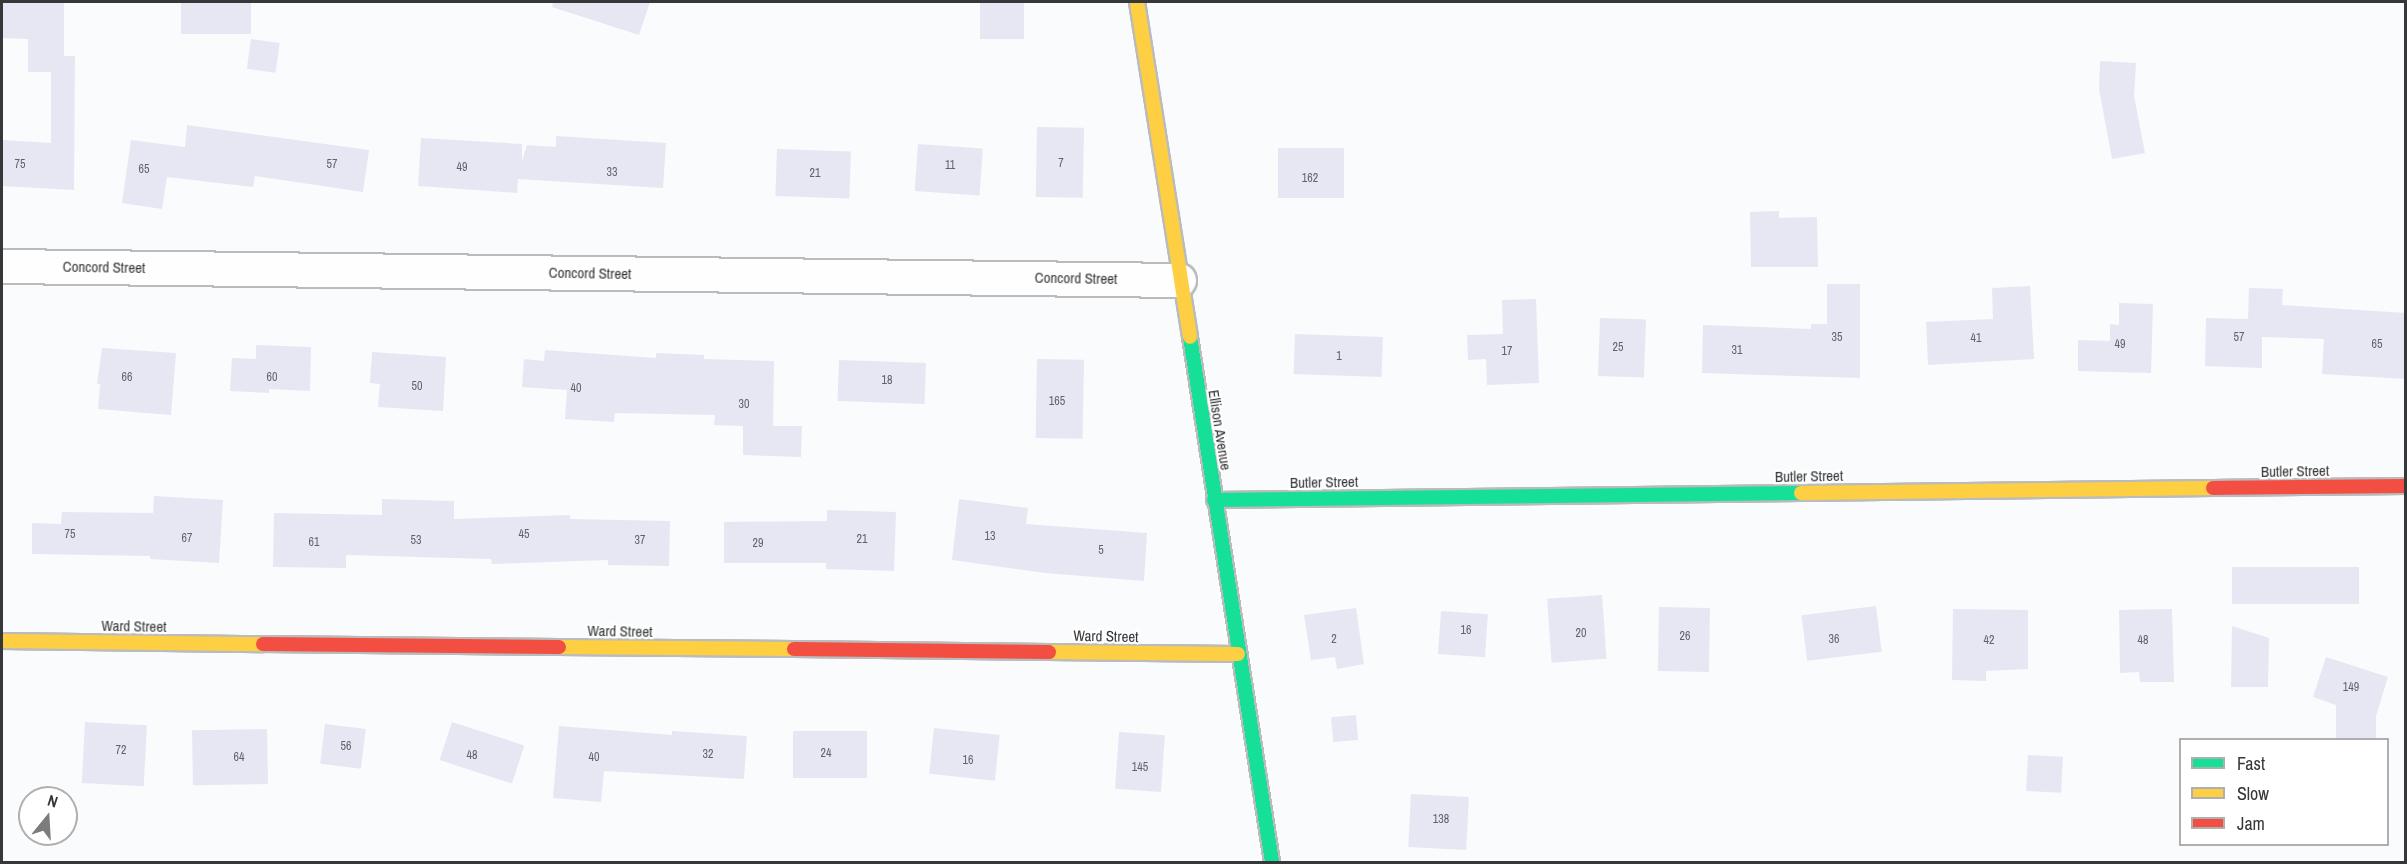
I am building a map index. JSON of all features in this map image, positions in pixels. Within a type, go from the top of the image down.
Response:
[{"type":"street","name":"Ellison Avenue","points":[[1137,2],[1272,862]]},
{"type":"street","name":"Concord Street","points":[[2,266],[1179,280]]},
{"type":"street","name":"Butler Street","points":[[1214,500],[2406,486]]},
{"type":"street","name":"Ward Street","points":[[2,640],[1238,654]]},
{"type":"building","points":[[2,2],[64,2],[64,56],[75,56],[74,190],[2,186],[2,140],[51,143],[51,72],[28,72],[28,39],[2,38]]},
{"type":"building","points":[[181,2],[251,2],[251,34],[181,34]]},
{"type":"building","points":[[553,2],[650,2],[639,35],[552,7]]},
{"type":"building","points":[[980,2],[1024,2],[1024,39],[980,39]]},
{"type":"building","points":[[251,39],[280,43],[276,73],[247,69]]},
{"type":"building","points":[[2100,61],[2136,63],[2134,96],[2145,153],[2112,159],[2099,89]]},
{"type":"building","points":[[187,125],[369,150],[363,192],[255,176],[253,187],[167,177],[162,209],[122,203],[131,140],[185,147]]},
{"type":"building","points":[[1037,127],[1084,128],[1083,198],[1036,197]]},
{"type":"building","points":[[556,136],[666,143],[663,188],[518,179],[517,193],[418,186],[421,138],[522,144],[522,161],[527,145],[556,147]]},
{"type":"building","points":[[918,144],[983,149],[980,195],[915,191]]},
{"type":"building","points":[[1278,148],[1344,148],[1344,198],[1278,198]]},
{"type":"building","points":[[777,149],[851,152],[849,199],[775,196]]},
{"type":"building","points":[[1779,211],[1779,218],[1817,217],[1818,267],[1751,267],[1750,212]]},
{"type":"building","points":[[1827,284],[1860,284],[1860,378],[1702,373],[1703,325],[1811,329],[1811,324],[1827,324]]},
{"type":"building","points":[[2030,286],[2034,359],[1928,365],[1926,322],[1993,319],[1992,288]]},
{"type":"building","points":[[2249,288],[2283,289],[2282,305],[2406,313],[2406,379],[2322,374],[2324,339],[2262,337],[2262,368],[2205,366],[2206,318],[2248,319]]},
{"type":"building","points":[[1536,299],[1539,383],[1487,385],[1486,359],[1468,360],[1467,335],[1503,334],[1502,300]]},
{"type":"building","points":[[2119,303],[2153,304],[2151,373],[2078,371],[2078,340],[2110,341],[2110,324],[2119,325]]},
{"type":"building","points":[[1600,318],[1646,320],[1644,378],[1598,376]]},
{"type":"building","points":[[1295,334],[1383,337],[1382,377],[1294,374]]},
{"type":"building","points":[[256,345],[311,347],[310,391],[269,389],[269,393],[230,391],[232,358],[256,359]]},
{"type":"building","points":[[102,348],[176,353],[171,415],[98,409],[100,384],[97,384]]},
{"type":"building","points":[[545,350],[656,358],[656,353],[704,355],[704,359],[774,361],[773,426],[802,426],[801,457],[743,455],[743,426],[714,425],[715,415],[615,413],[614,422],[565,419],[567,390],[522,387],[524,359],[544,361]]},
{"type":"building","points":[[372,352],[446,357],[443,411],[378,407],[380,384],[370,383]]},
{"type":"building","points":[[1037,359],[1084,360],[1083,439],[1036,438]]},
{"type":"building","points":[[839,360],[926,363],[925,404],[838,401]]},
{"type":"building","points":[[154,496],[223,500],[219,563],[150,559],[150,556],[32,554],[32,523],[61,524],[62,512],[153,513]]},
{"type":"building","points":[[382,499],[454,501],[454,519],[570,515],[570,519],[670,521],[669,566],[608,565],[608,560],[492,564],[491,559],[346,555],[346,568],[273,567],[274,513],[382,515]]},
{"type":"building","points":[[959,499],[1028,508],[1026,524],[1147,533],[1144,581],[1045,573],[952,560]]},
{"type":"building","points":[[827,510],[896,512],[894,571],[826,569],[826,563],[724,563],[724,522],[827,521]]},
{"type":"building","points":[[2232,567],[2359,567],[2359,604],[2232,604]]},
{"type":"building","points":[[1602,595],[1606,659],[1552,663],[1547,599]]},
{"type":"building","points":[[1876,606],[1882,652],[1807,661],[1802,615]]},
{"type":"building","points":[[1659,607],[1710,608],[1709,672],[1658,671]]},
{"type":"building","points":[[1356,608],[1364,664],[1337,669],[1335,657],[1311,660],[1304,615]]},
{"type":"building","points":[[1953,609],[2028,610],[2028,669],[1986,671],[1986,681],[1952,680]]},
{"type":"building","points":[[2172,609],[2174,682],[2140,682],[2139,672],[2120,673],[2119,610]]},
{"type":"building","points":[[1441,611],[1488,614],[1485,657],[1438,654]]},
{"type":"building","points":[[2232,626],[2269,638],[2268,687],[2231,687]]},
{"type":"building","points":[[2326,657],[2388,677],[2376,716],[2376,738],[2336,738],[2336,705],[2313,697]]},
{"type":"building","points":[[1356,715],[1358,740],[1333,742],[1331,717]]},
{"type":"building","points":[[85,722],[147,725],[144,786],[82,783]]},
{"type":"building","points":[[452,722],[524,745],[512,784],[440,760]]},
{"type":"building","points":[[325,724],[366,729],[361,769],[320,764]]},
{"type":"building","points":[[559,726],[672,735],[672,731],[747,736],[744,779],[604,771],[601,802],[553,798]]},
{"type":"building","points":[[934,728],[1000,735],[995,781],[929,774]]},
{"type":"building","points":[[267,729],[268,784],[193,785],[192,730]]},
{"type":"building","points":[[793,731],[867,731],[867,778],[793,778]]},
{"type":"building","points":[[1119,732],[1165,735],[1161,792],[1115,789]]},
{"type":"building","points":[[2028,755],[2063,757],[2061,793],[2026,791]]},
{"type":"building","points":[[1411,794],[1469,797],[1466,850],[1408,847]]},
{"type":"traffic: fast","points":[[1190,337],[1272,862]]},
{"type":"traffic: fast","points":[[1214,500],[1801,493]]},
{"type":"traffic: slow","points":[[1137,2],[1190,337]]},
{"type":"traffic: slow","points":[[1801,493],[2213,488]]},
{"type":"traffic: slow","points":[[2,641],[263,644]]},
{"type":"traffic: slow","points":[[559,647],[794,649]]},
{"type":"traffic: slow","points":[[1049,652],[1238,654]]},
{"type":"traffic: jam","points":[[2213,488],[2406,486]]},
{"type":"traffic: jam","points":[[263,644],[559,647]]},
{"type":"traffic: jam","points":[[794,649],[1049,652]]}]
